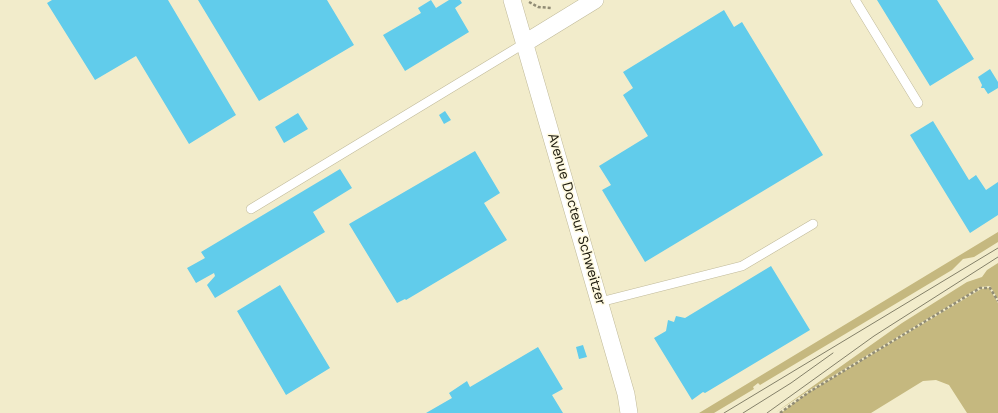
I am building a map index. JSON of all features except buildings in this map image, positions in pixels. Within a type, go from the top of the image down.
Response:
[{"type":"street","name":"Avenue Docteur Schweitzer","points":[[520,0],[525,43],[626,394],[629,413]]},
{"type":"street","points":[[525,43],[595,0]]},
{"type":"street","name":"Avenue Docteur Schweitzer","points":[[626,394],[635,413]]},
{"type":"lane","points":[[855,0],[918,103]]},
{"type":"lane","points":[[251,209],[525,43]]},
{"type":"lane","points":[[600,302],[742,266],[813,224]]},
{"type":"path","points":[[520,0],[538,7],[553,8]]},
{"type":"path","points":[[780,413],[809,392],[980,288],[990,288],[998,301]]},
{"type":"shaded area","points":[[998,232],[998,242],[974,257],[963,259],[952,270],[760,385],[758,383],[753,387],[754,389],[714,413],[699,413]]},
{"type":"shaded area","points":[[998,263],[998,299],[990,286],[980,287],[808,391],[775,413],[902,323],[967,282],[982,277],[987,270]]},
{"type":"shaded area","points":[[989,288],[998,303],[998,413],[967,413],[949,385],[936,380],[923,381],[871,413],[781,413],[808,393],[981,289]]},
{"type":"tram line","points":[[724,413],[998,248]]},
{"type":"tram line","points":[[767,413],[874,336],[998,257]]},
{"type":"tram line","points":[[743,413],[791,383],[833,353]]}]
